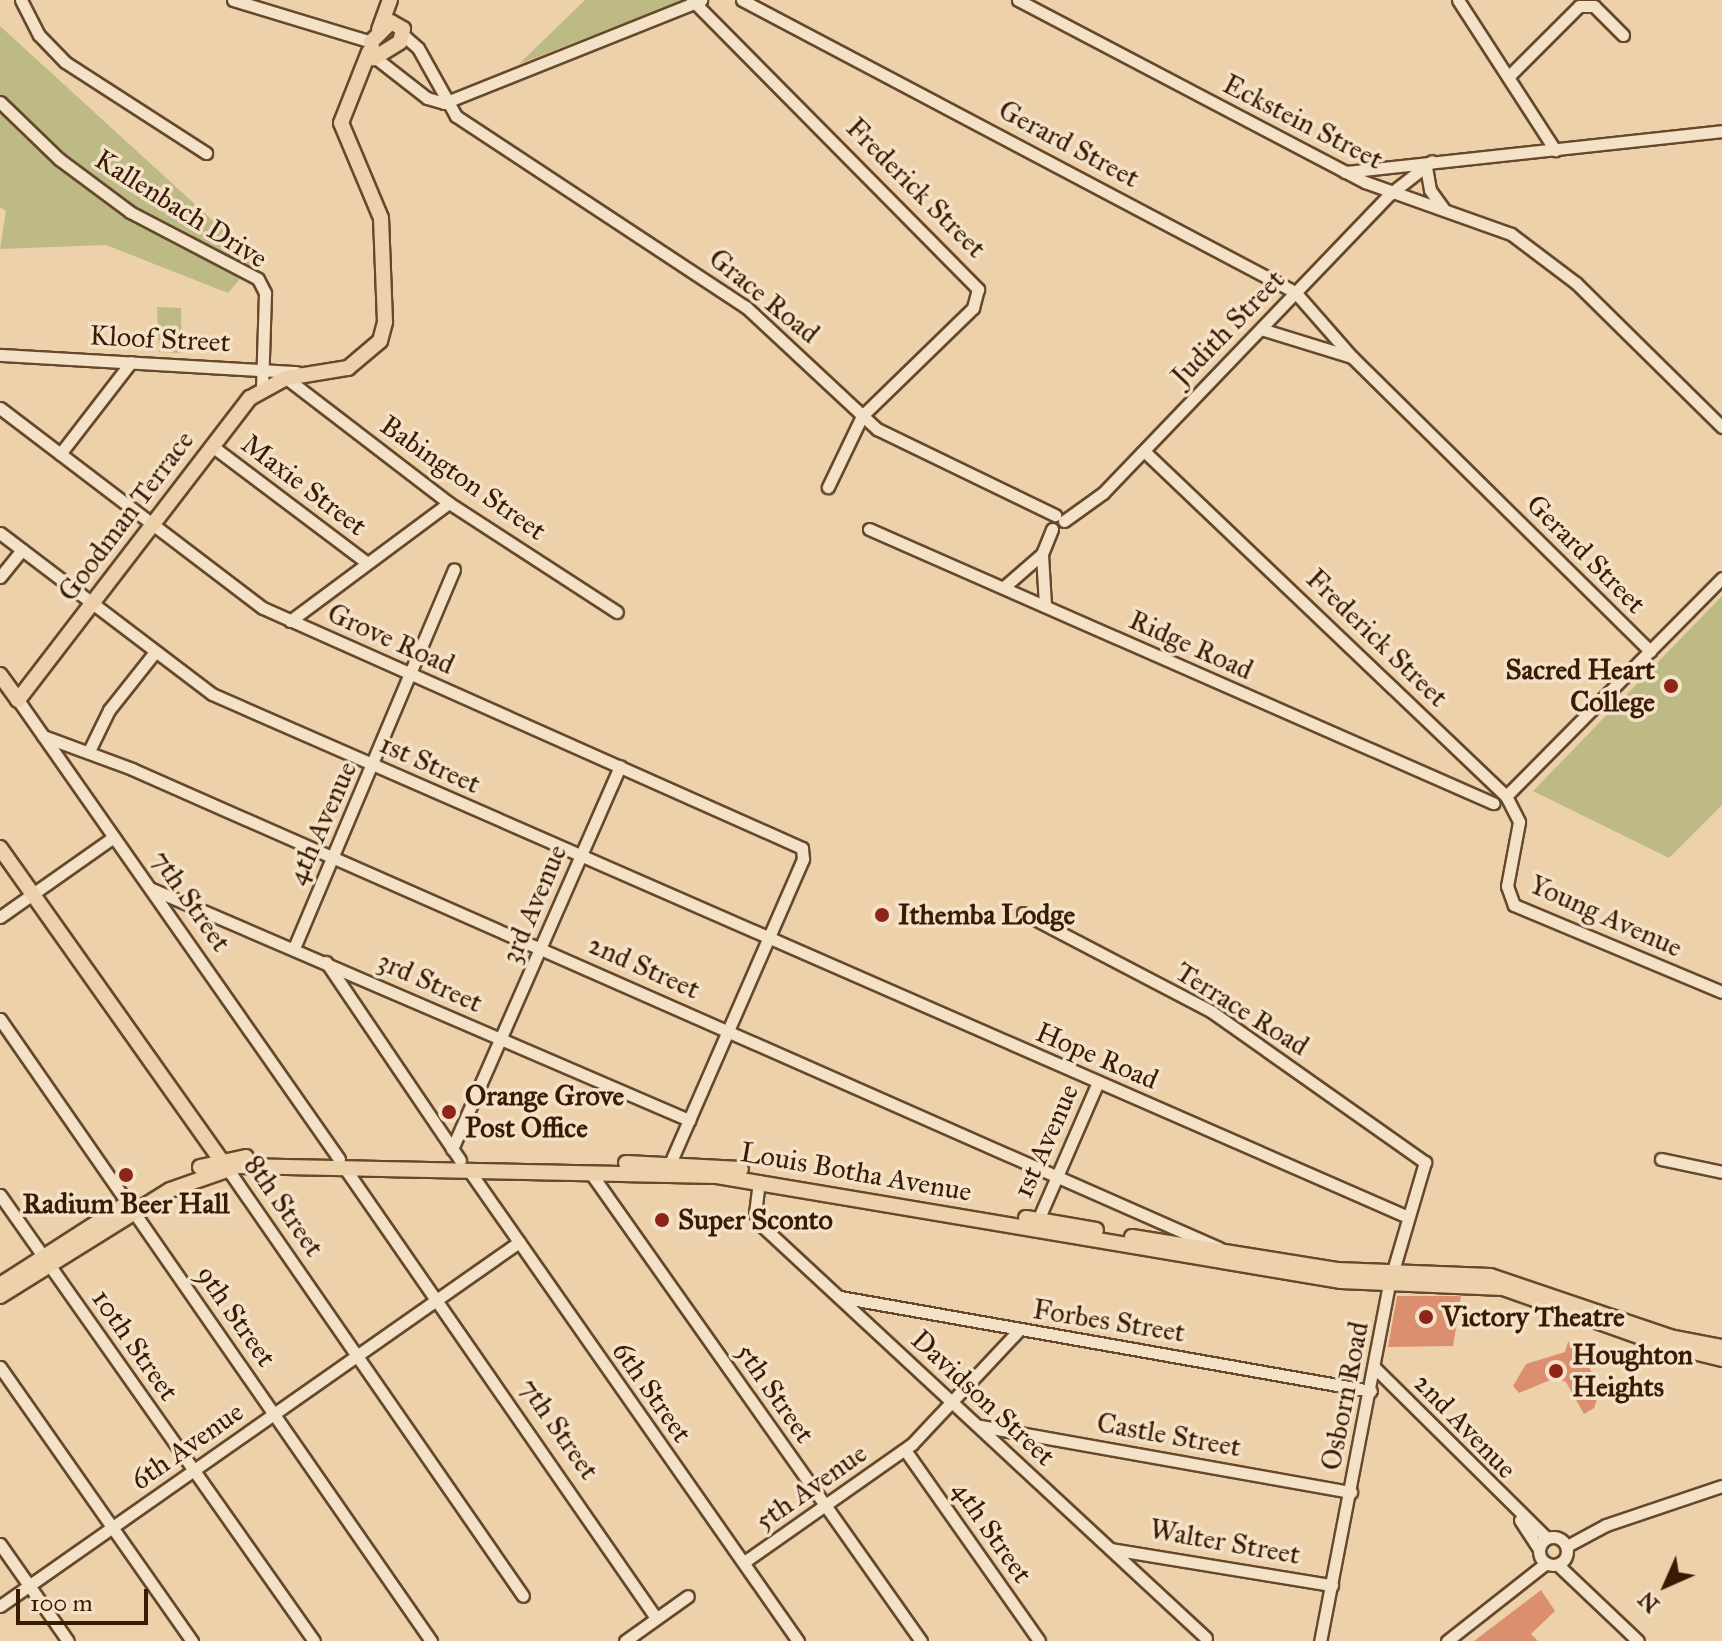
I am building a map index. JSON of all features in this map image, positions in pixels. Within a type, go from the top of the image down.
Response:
[{"type":"main road","points":[[373,48],[394,50],[402,31],[391,0]]},
{"type":"main road","name":"Goodman Terrace","points":[[18,700],[212,446],[262,388],[286,378],[318,373],[367,357],[385,322],[381,218],[342,128],[351,91],[373,48],[391,0]]},
{"type":"main road","points":[[373,48],[393,22],[402,31]]},
{"type":"main road","name":"7th Street","points":[[0,675],[18,700]]},
{"type":"main road","name":"8th Street","points":[[0,848],[224,1164]]},
{"type":"main road","name":"Louis Botha Avenue","points":[[460,1159],[590,1172],[759,1181],[1264,1270],[1503,1288],[1661,1344],[1722,1359]]},
{"type":"main road","name":"Louis Botha Avenue","points":[[0,1285],[131,1206],[224,1164],[460,1159],[670,1164],[735,1168],[1391,1279],[1490,1276],[1670,1337],[1722,1347]]},
{"type":"main road","name":"Louis Botha Avenue","points":[[0,1296],[46,1260]]},
{"type":"street","points":[[21,0],[39,35],[65,62],[206,153]]},
{"type":"street","points":[[233,0],[373,48],[435,103],[449,102],[696,1]]},
{"type":"street","name":"Gerard Street","points":[[742,0],[1295,292],[1352,357],[1650,651]]},
{"type":"street","name":"Eckstein Street","points":[[1018,0],[1390,194],[1511,234],[1566,278],[1722,430]]},
{"type":"street","points":[[1458,0],[1555,150]]},
{"type":"street","name":"Frederick Street","points":[[696,1],[977,286],[973,308],[862,416]]},
{"type":"street","points":[[1508,77],[1579,6],[1594,6],[1623,35]]},
{"type":"street","points":[[402,31],[418,48],[456,116]]},
{"type":"street","name":"Kallenbach Drive","points":[[0,102],[59,159],[130,212],[258,279],[265,293],[262,388]]},
{"type":"street","name":"Grace Road","points":[[435,103],[746,307],[862,416],[890,437],[1060,518]]},
{"type":"street","points":[[1344,172],[1720,133]]},
{"type":"street","points":[[1429,164],[1430,190],[1445,210]]},
{"type":"street","name":"Judith Street","points":[[1042,554],[1060,518],[1099,497],[1390,194],[1429,164]]},
{"type":"street","name":"Gerard Street","points":[[1261,329],[1352,357]]},
{"type":"street","name":"Kloof Street","points":[[0,355],[318,373]]},
{"type":"street","points":[[60,454],[131,362]]},
{"type":"street","name":"Babington Street","points":[[286,378],[449,503],[617,612]]},
{"type":"street","name":"Grove Road","points":[[0,408],[263,608],[802,848],[803,859],[767,938]]},
{"type":"street","points":[[828,487],[862,416]]},
{"type":"street","name":"Maxie Street","points":[[212,446],[366,562]]},
{"type":"street","name":"Frederick Street","points":[[1144,451],[1506,796],[1517,813]]},
{"type":"street","points":[[290,621],[449,503]]},
{"type":"street","name":"Ridge Road","points":[[869,529],[1493,803]]},
{"type":"street","name":"1st Street","points":[[0,533],[212,694],[767,938]]},
{"type":"street","points":[[0,577],[22,550]]},
{"type":"street","points":[[1004,587],[1042,554]]},
{"type":"street","points":[[1042,554],[1045,605]]},
{"type":"street","points":[[413,674],[454,569]]},
{"type":"street","points":[[1506,796],[1722,578]]},
{"type":"street","points":[[89,751],[109,710],[155,652]]},
{"type":"street","name":"4th Avenue","points":[[294,948],[413,674]]},
{"type":"street","name":"7th Street","points":[[18,700],[656,1618]]},
{"type":"street","name":"2nd Street","points":[[43,736],[89,751],[727,1029],[1059,1174],[1222,1250]]},
{"type":"street","name":"3rd Avenue","points":[[460,1159],[501,1039],[620,766]]},
{"type":"street","name":"Young Avenue","points":[[1517,813],[1519,836],[1507,886],[1514,905],[1722,992]]},
{"type":"street","points":[[0,917],[114,837]]},
{"type":"street","name":"3rd Street","points":[[152,889],[689,1120]]},
{"type":"street","name":"Terrace Road","points":[[1023,913],[1212,1012],[1425,1162]]},
{"type":"street","points":[[670,1164],[767,938]]},
{"type":"street","name":"Hope Road","points":[[767,938],[1408,1217]]},
{"type":"street","name":"6th Street","points":[[326,962],[460,1159],[798,1641]]},
{"type":"street","name":"9th Street","points":[[0,1019],[431,1641]]},
{"type":"street","name":"1st Avenue","points":[[1038,1220],[1098,1082]]},
{"type":"street","points":[[1661,1159],[1722,1172]]},
{"type":"street","name":"Osborn Road","points":[[1320,1641],[1376,1369],[1391,1279],[1425,1162]]},
{"type":"street","name":"8th Street","points":[[224,1164],[523,1596]]},
{"type":"street","name":"5th Street","points":[[590,1172],[921,1641]]},
{"type":"street","name":"Davidson Street","points":[[759,1181],[758,1222],[1206,1638]]},
{"type":"street","name":"10th Street","points":[[0,1195],[314,1641]]},
{"type":"street","name":"6th Avenue","points":[[0,1606],[519,1242]]},
{"type":"street","name":"Forbes Street","points":[[839,1297],[1371,1391]]},
{"type":"street","name":"5th Avenue","points":[[744,1562],[905,1450],[954,1403],[1018,1331]]},
{"type":"street","points":[[0,1367],[192,1641]]},
{"type":"street","name":"2nd Avenue","points":[[1376,1369],[1519,1516],[1547,1538]]},
{"type":"street","name":"Castle Street","points":[[979,1426],[1351,1492]]},
{"type":"street","name":"4th Street","points":[[905,1450],[1039,1641]]},
{"type":"street","points":[[1447,1641],[1515,1583],[1550,1559],[1564,1542],[1722,1486]]},
{"type":"street","name":"2nd Avenue","points":[[1519,1516],[1550,1559],[1584,1586],[1638,1641]]},
{"type":"street","points":[[1550,1559],[1547,1538],[1564,1542]]},
{"type":"street","points":[[0,1544],[68,1641]]},
{"type":"street","name":"Walter Street","points":[[1111,1549],[1332,1585]]},
{"type":"street","points":[[625,1641],[688,1596]]},
{"type":"shaded area","points":[[585,0],[684,0],[519,64]]},
{"type":"shaded area","points":[[0,26],[256,260],[228,293],[106,245],[0,249],[6,211],[0,207]]},
{"type":"shaded area","points":[[157,307],[181,308],[182,353],[159,352]]},
{"type":"shaded area","name":"Sacred Heart College","points":[[1722,596],[1722,805],[1669,858],[1533,791]]},
{"type":"building","name":"Victory Theatre","points":[[1397,1296],[1461,1296],[1453,1346],[1388,1347]]},
{"type":"building","name":"Houghton Heights","points":[[1568,1342],[1581,1346],[1577,1354],[1584,1356],[1600,1390],[1594,1408],[1584,1414],[1566,1382],[1555,1378],[1519,1393],[1513,1386],[1526,1364],[1565,1352]]},
{"type":"building","points":[[1541,1590],[1555,1611],[1531,1634],[1538,1641],[1474,1641]]},
{"type":"place","name":"Sacred Heart College","points":[[1671,686]]},
{"type":"place","name":"Ithemba Lodge","points":[[882,915]]},
{"type":"place","name":"Orange Grove Post Office","points":[[449,1112]]},
{"type":"place","name":"Radium Beer Hall","points":[[126,1175]]},
{"type":"place","name":"Super Sconto","points":[[662,1220]]},
{"type":"place","name":"Victory Theatre","points":[[1426,1317]]},
{"type":"place","name":"Houghton Heights","points":[[1556,1371]]}]
